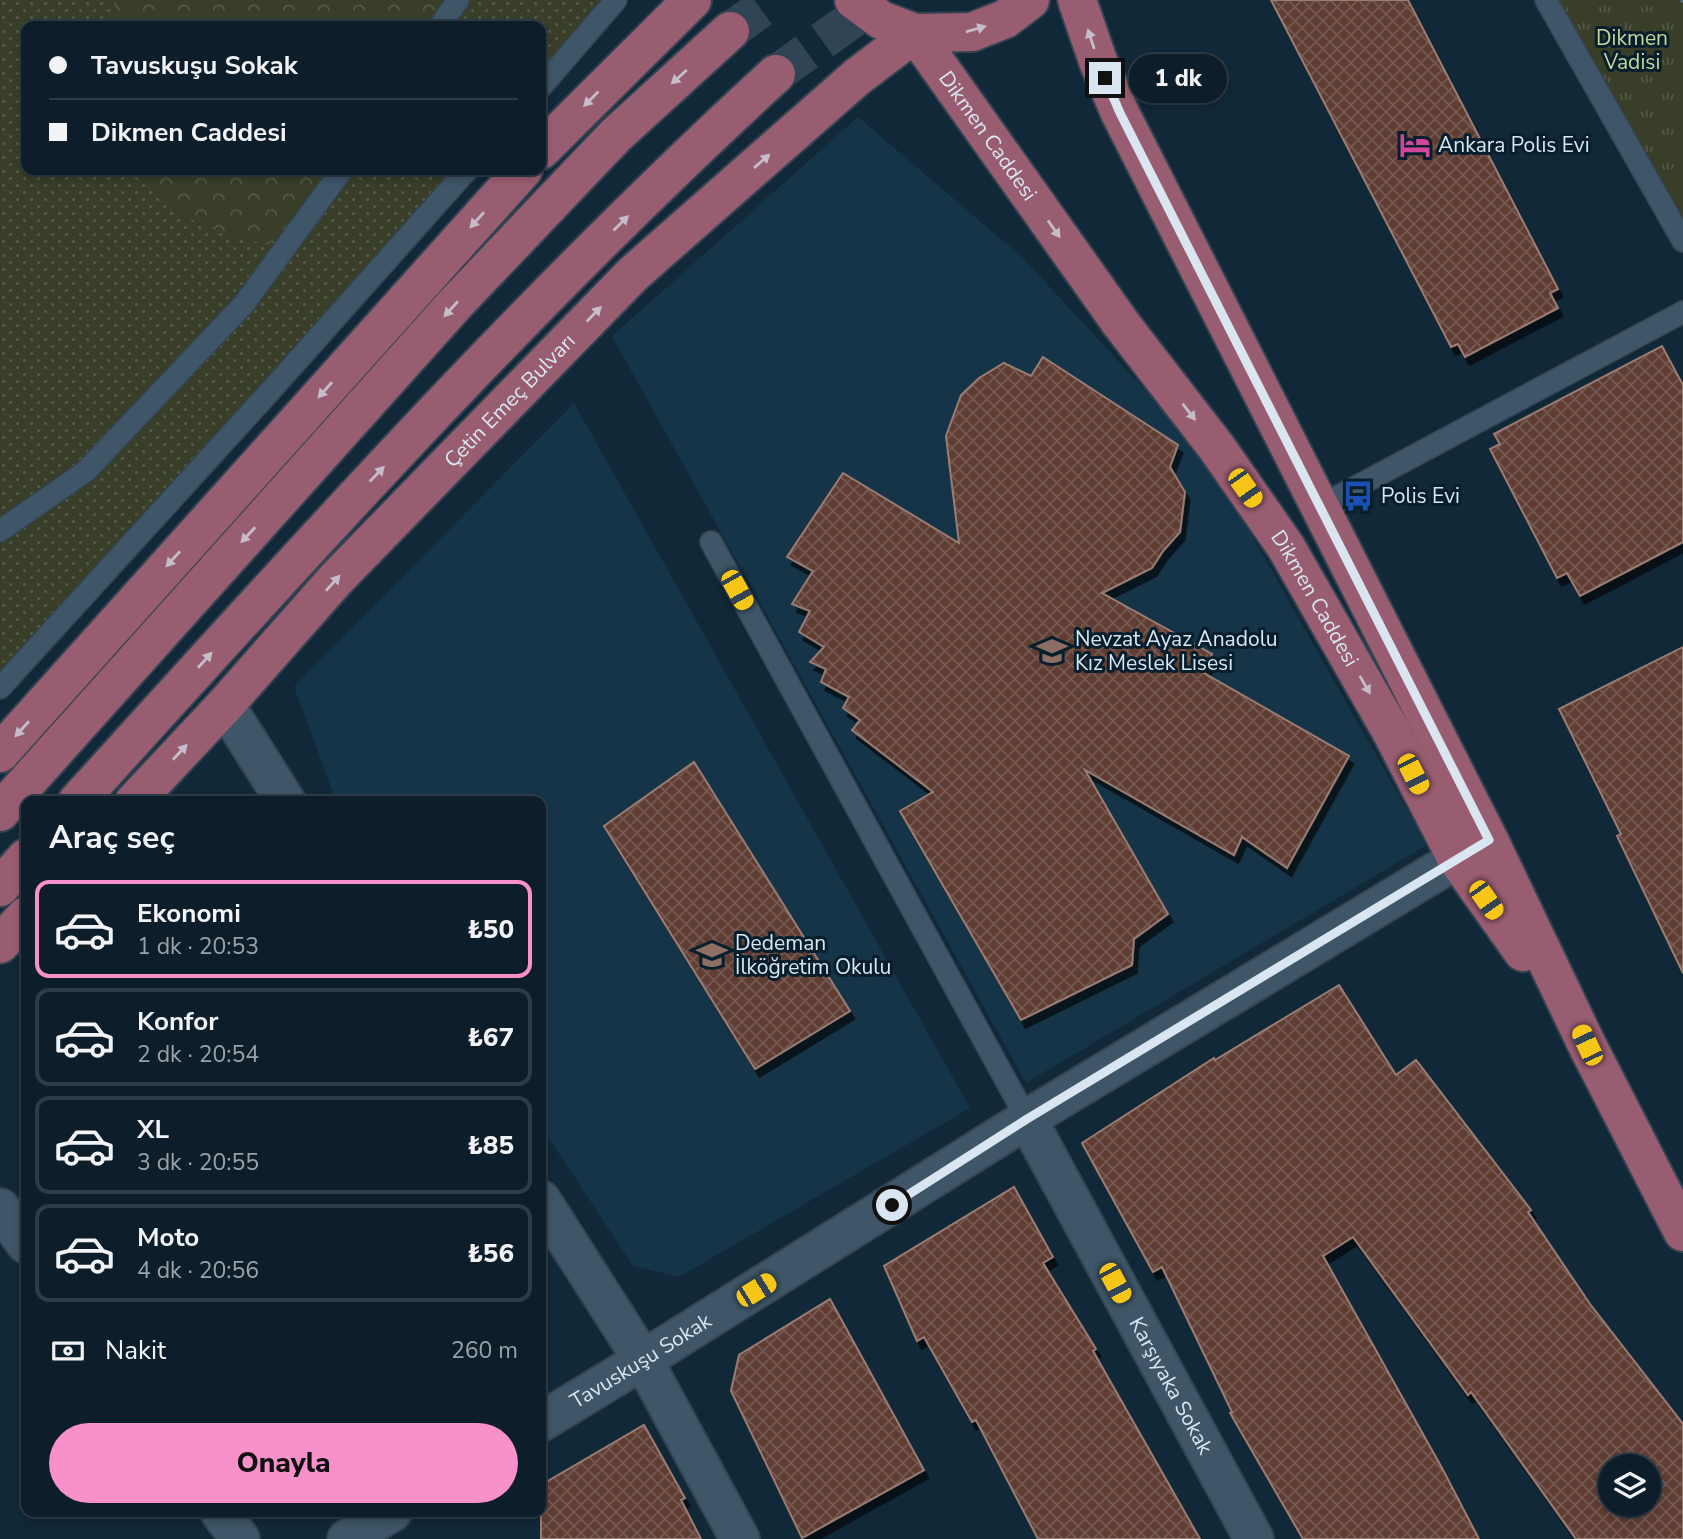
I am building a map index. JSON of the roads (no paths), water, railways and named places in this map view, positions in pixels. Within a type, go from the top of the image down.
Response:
[{"type":"main road","points":[[546,145],[692,0]]},
{"type":"main road","points":[[854,0],[881,20],[915,33],[972,32],[1005,19],[1030,0]]},
{"type":"main road","name":"Dikmen Caddesi","points":[[1077,0],[1120,113],[1320,506],[1473,850]]},
{"type":"main road","points":[[0,812],[456,303],[616,135],[730,31]]},
{"type":"main road","name":"Çetin Emeç Bulvarı","points":[[140,796],[225,705],[336,579],[633,274],[857,77],[915,33]]},
{"type":"main road","name":"Dikmen Caddesi","points":[[915,33],[1122,325],[1217,449],[1286,547],[1391,731],[1473,850],[1587,1045],[1683,1231]]},
{"type":"main road","points":[[82,796],[349,503],[581,262],[711,134],[776,75]]},
{"type":"main road","points":[[0,753],[519,175]]},
{"type":"main road","points":[[0,887],[21,864]]},
{"type":"main road","points":[[0,944],[21,921]]},
{"type":"street","points":[[225,705],[282,796]]},
{"type":"street","name":"Tavuskuşu Sokak","points":[[546,1419],[1027,1119],[1473,850]]},
{"type":"street","name":"Karşıyaka Sokak","points":[[1027,1119],[1254,1539]]},
{"type":"street","points":[[0,1208],[21,1237]]},
{"type":"street","points":[[546,1208],[643,1360],[740,1539]]},
{"type":"street","points":[[224,1517],[240,1539]]},
{"type":"street","points":[[347,1539],[384,1517]]},
{"type":"lane","points":[[443,21],[458,0]]},
{"type":"lane","points":[[546,81],[616,0]]},
{"type":"lane","points":[[1546,0],[1683,241]]},
{"type":"lane","points":[[0,531],[86,471],[244,304],[338,175]]},
{"type":"lane","points":[[0,688],[463,175]]},
{"type":"lane","points":[[1320,506],[1683,312]]},
{"type":"lane","points":[[711,542],[1027,1119]]},
{"type":"tunnel","points":[[730,31],[773,0]]},
{"type":"tunnel","points":[[776,74],[879,0]]},
{"type":"place","name":"Ankara Polis Evi","points":[[1415,145]]},
{"type":"place","name":"Polis Evi","points":[[1358,496]]},
{"type":"place","name":"Nevzat Ayaz Anadolu Kız Meslek Lisesi","points":[[1052,651]]},
{"type":"place","name":"Dedeman İlköğretim Okulu","points":[[712,955]]},
{"type":"park label","name":"Dikmen Vadisi","points":[[1632,50]]}]
